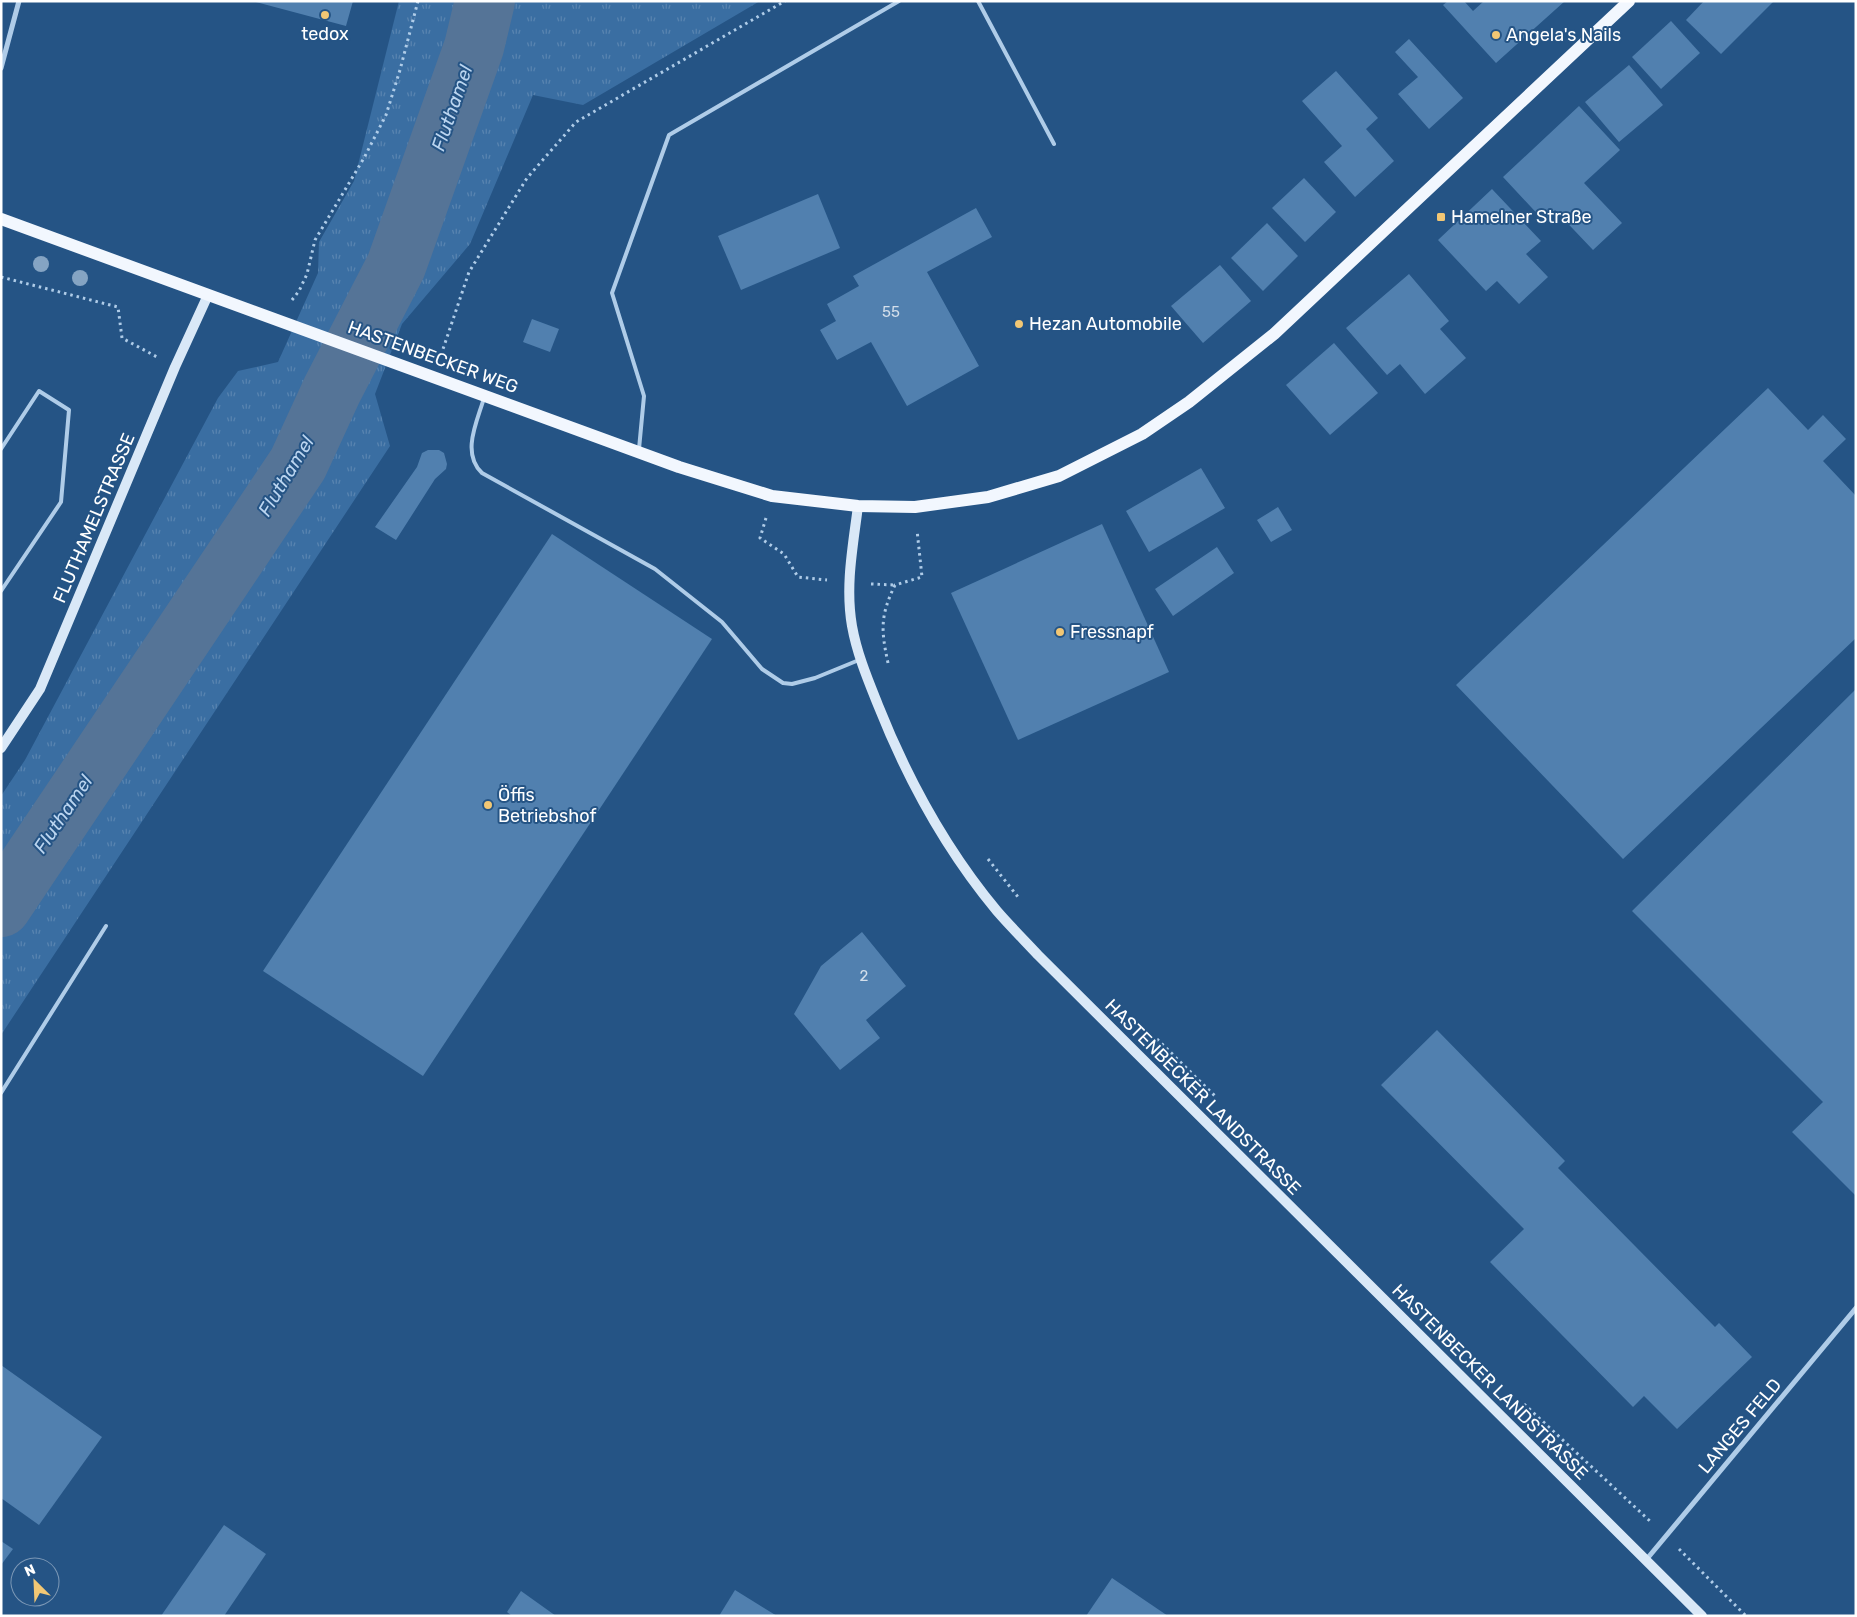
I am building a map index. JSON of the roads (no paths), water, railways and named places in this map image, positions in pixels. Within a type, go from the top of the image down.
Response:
[{"type":"main road","points":[[858,506],[915,507],[988,497],[1059,476],[1142,434],[1189,402],[1274,334],[1629,1]]},
{"type":"main road","name":"HASTENBECKER WEG","points":[[1,219],[679,467],[772,496],[858,506]]},
{"type":"main road","name":"FLUTHAMELSTRASSE","points":[[1,748],[40,689],[175,367],[208,296]]},
{"type":"main road","name":"HASTENBECKER LANDSTRASSE","points":[[858,506],[848,582],[852,626],[861,659],[894,745],[919,792],[962,864],[997,910],[1045,962],[1702,1616]]},
{"type":"street","points":[[1,68],[19,1]]},
{"type":"street","name":"LANGES FELD","points":[[1646,1560],[1856,1308]]},
{"type":"lane","points":[[639,452],[644,396],[612,293],[669,135],[899,1]]},
{"type":"lane","points":[[978,1],[1054,144]]},
{"type":"lane","points":[[1,449],[40,391],[69,410],[61,502],[1,591]]},
{"type":"lane","points":[[485,395],[471,441],[477,469],[492,480],[655,569],[722,622],[762,669],[783,683],[792,684],[815,678],[861,659]]},
{"type":"lane","points":[[1,1093],[106,926]]},
{"type":"waterway","name":"Fluthamel","points":[[1,907],[298,464],[332,390],[396,266],[474,47],[485,1]]},
{"type":"place","name":"tedox","points":[[325,15]]},
{"type":"place","name":"Angela's Nails","points":[[1496,35]]},
{"type":"place","name":"Hamelner Straße","points":[[1441,217]]},
{"type":"place","name":"Hezan Automobile","points":[[1019,324]]},
{"type":"place","name":"Fressnapf","points":[[1060,632]]},
{"type":"place","name":"Öffis Betriebshof","points":[[488,805]]}]
